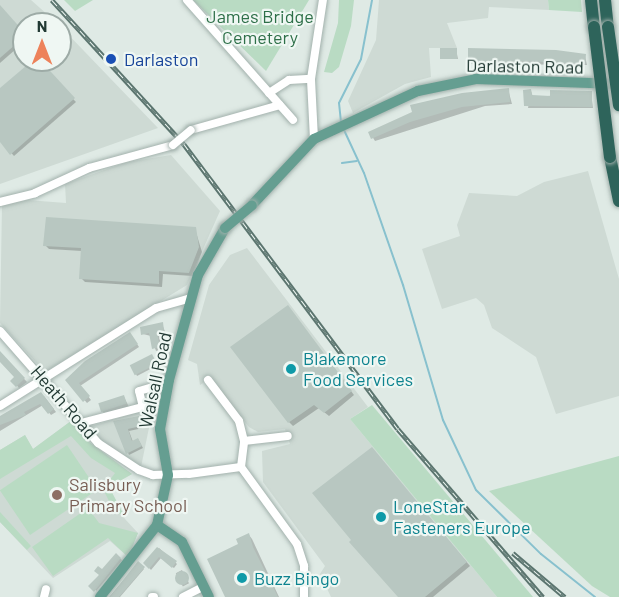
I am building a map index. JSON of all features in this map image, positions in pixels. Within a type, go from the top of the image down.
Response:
[{"type":"highway","points":[[591,0],[610,157],[619,201]]},
{"type":"highway","points":[[605,0],[619,105]]},
{"type":"main road","name":"Darlaston Road","points":[[314,139],[430,87],[476,79],[619,84]]},
{"type":"main road","name":"Walsall Road","points":[[100,597],[157,525],[168,475],[160,441],[162,416],[190,298],[206,257],[225,228],[252,206],[314,139]]},
{"type":"main road","points":[[157,525],[182,542],[206,592]]},
{"type":"street","points":[[187,0],[293,120]]},
{"type":"street","points":[[314,139],[311,79],[323,0]]},
{"type":"street","points":[[269,93],[289,80],[311,79]]},
{"type":"street","points":[[0,202],[35,193],[89,168],[173,145],[191,130],[280,105]]},
{"type":"street","points":[[0,406],[156,308],[190,298]]},
{"type":"street","name":"Heath Road","points":[[0,331],[45,379],[98,442],[139,470],[168,475],[209,473],[241,467]]},
{"type":"street","points":[[208,380],[239,421],[244,441],[241,467],[297,544],[304,566],[303,597]]},
{"type":"street","points":[[81,423],[147,406],[139,391],[153,387]]},
{"type":"street","points":[[244,441],[288,436]]},
{"type":"street","points":[[183,597],[206,592]]},
{"type":"shaded area","points":[[0,0],[31,0],[44,12],[12,12],[12,72],[72,72],[72,38],[158,128],[0,184]]},
{"type":"shaded area","points":[[379,0],[548,0],[549,10],[489,7],[488,18],[447,23],[457,48],[429,48],[431,77],[405,84],[353,113],[348,101],[376,40]]},
{"type":"shaded area","points":[[171,155],[220,211],[187,285],[45,372],[0,323],[2,205],[27,200],[66,203],[65,184],[127,162]]},
{"type":"shaded area","points":[[588,171],[619,279],[619,396],[556,414],[536,357],[492,328],[484,305],[476,298],[442,309],[422,249],[460,236],[457,225],[469,193],[517,196],[544,182]]},
{"type":"shaded area","points":[[247,248],[368,407],[350,419],[497,597],[331,597],[320,574],[325,566],[263,482],[262,451],[290,444],[285,429],[258,432],[249,427],[211,378],[200,385],[197,364],[188,360],[209,285],[230,255]]},
{"type":"shaded area","points":[[153,408],[141,467],[107,446],[88,427]]},
{"type":"shaded area","name":"Salisbury Primary School","points":[[71,421],[85,439],[132,474],[109,487],[125,519],[138,533],[128,557],[110,541],[53,578],[0,522],[0,450],[25,435],[33,449]]},
{"type":"green space","points":[[64,0],[93,0],[75,11]]},
{"type":"green space","name":"James Bridge Cemetery","points":[[193,0],[309,0],[266,71]]},
{"type":"green space","points":[[339,0],[354,0],[351,26],[339,67],[332,73],[324,72],[338,23]]},
{"type":"green space","points":[[548,0],[581,0],[582,12],[549,10]]},
{"type":"green space","points":[[372,405],[533,597],[497,597],[350,419]]},
{"type":"green space","points":[[71,421],[85,439],[132,474],[109,487],[124,515],[115,513],[103,489],[115,473],[91,458],[71,436],[0,479],[0,450],[25,435],[33,449]]},
{"type":"green space","points":[[67,445],[97,490],[30,535],[0,490]]},
{"type":"green space","points":[[619,456],[619,597],[610,597],[592,586],[489,491]]},
{"type":"green space","points":[[88,508],[99,523],[138,533],[128,557],[108,538],[53,576],[32,547]]},
{"type":"green space","points":[[0,512],[31,546],[27,550],[0,522]]},
{"type":"building","points":[[0,5],[12,18],[12,48],[0,58]]},
{"type":"building","points":[[440,48],[457,48],[457,59],[440,59]]},
{"type":"building","points":[[468,48],[556,50],[586,54],[585,64],[522,61],[468,64]]},
{"type":"building","points":[[19,72],[51,72],[75,98],[10,155],[0,142],[0,88]]},
{"type":"building","points":[[509,88],[510,102],[462,107],[410,122],[371,139],[368,132],[412,112],[410,105],[462,93]]},
{"type":"building","points":[[531,89],[532,95],[550,96],[550,90],[592,91],[592,107],[524,106],[523,90]]},
{"type":"building","points":[[46,217],[196,227],[199,247],[189,273],[159,271],[159,284],[79,279],[81,248],[43,246]]},
{"type":"building","name":"Blakemore Food Services","points":[[288,305],[352,391],[324,413],[314,405],[288,423],[230,347]]},
{"type":"building","points":[[163,322],[164,331],[157,333],[160,347],[152,349],[149,333],[141,335],[140,327]]},
{"type":"building","points":[[130,332],[138,344],[79,383],[90,396],[83,402],[65,380],[85,361]]},
{"type":"building","points":[[0,351],[25,378],[16,387],[10,381],[14,377],[0,362]]},
{"type":"building","points":[[152,354],[157,364],[135,375],[130,365]]},
{"type":"building","points":[[41,392],[54,409],[48,414],[40,404],[24,412],[26,415],[0,425],[0,416]]},
{"type":"building","points":[[124,395],[127,404],[101,412],[98,403]]},
{"type":"building","points":[[139,416],[141,426],[128,429],[132,441],[138,438],[142,446],[126,454],[113,421]]},
{"type":"building","name":"LoneStar Fasteners Europe","points":[[372,447],[467,562],[425,597],[398,597],[349,542],[351,540],[312,493]]},
{"type":"building","name":"Buzz Bingo","points":[[249,533],[253,547],[278,597],[225,597],[207,559],[238,544],[236,539]]},
{"type":"building","points":[[157,547],[177,561],[172,568],[159,557],[149,569],[143,563]]},
{"type":"building","points":[[116,553],[121,558],[94,592],[88,586],[99,575],[94,571],[98,566],[102,569]]},
{"type":"building","points":[[138,561],[145,567],[119,597],[110,597]]},
{"type":"building","points":[[182,571],[187,573],[189,578],[187,583],[182,585],[177,583],[175,578],[177,573]]},
{"type":"waterway","points":[[341,122],[339,103],[361,59],[372,0]]},
{"type":"waterway","points":[[344,130],[364,173],[403,285],[443,420],[476,490],[541,554],[595,597]]},
{"type":"waterway","points":[[342,163],[357,161]]},
{"type":"railway","points":[[52,0],[184,144],[398,429],[543,597]]},
{"type":"railway","points":[[513,553],[565,597]]},
{"type":"place","name":"Darlaston","points":[[111,59]]},
{"type":"place","name":"Blakemore Food Services","points":[[291,369]]},
{"type":"place","name":"Salisbury Primary School","points":[[57,495]]},
{"type":"place","name":"LoneStar Fasteners Europe","points":[[381,517]]},
{"type":"place","name":"Buzz Bingo","points":[[242,578]]}]
